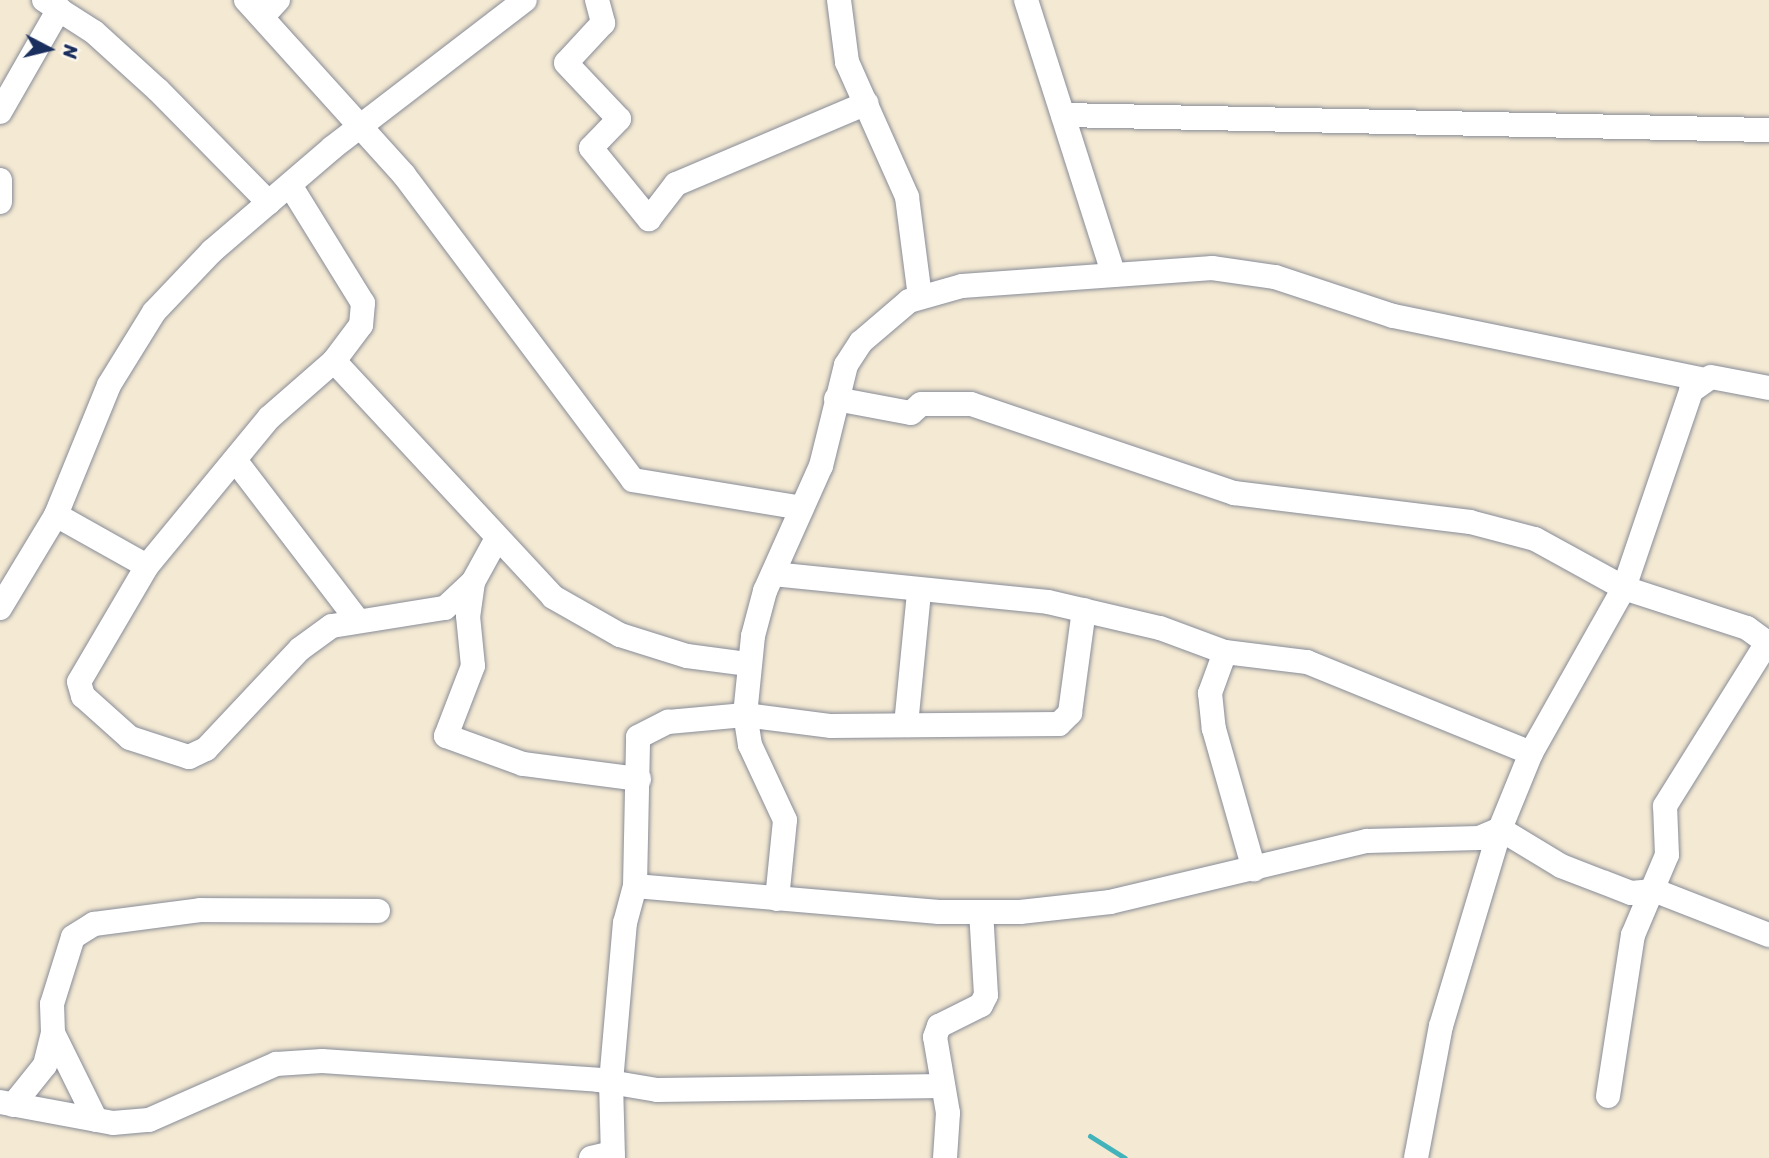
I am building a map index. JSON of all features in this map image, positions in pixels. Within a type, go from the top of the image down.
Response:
[{"type":"street","points":[[1,603],[56,515],[109,385],[154,312],[290,185],[525,0]]},
{"type":"street","points":[[597,0],[603,23],[566,63],[619,119],[591,148],[649,219],[676,184],[867,103]]},
{"type":"street","points":[[839,0],[847,62],[907,197],[920,297]]},
{"type":"street","points":[[1029,2],[1113,273]]},
{"type":"street","points":[[0,112],[52,5],[158,90],[269,203]]},
{"type":"street","points":[[262,5],[432,210],[633,480],[802,508]]},
{"type":"street","points":[[1063,115],[1769,130]]},
{"type":"street","points":[[0,180],[0,202]]},
{"type":"street","points":[[290,185],[365,307],[361,325],[334,360],[235,460],[147,566],[79,689],[130,738],[162,752],[189,757],[206,749],[300,649],[356,618],[445,608],[473,582],[496,540]]},
{"type":"street","points":[[776,900],[786,841],[783,806],[760,772],[745,715],[748,664],[773,574],[821,466],[836,398],[861,342],[920,297],[962,286],[1113,273],[1212,268],[1275,276],[1392,316],[1700,379],[1769,388]]},
{"type":"street","points":[[334,360],[496,540],[553,597],[620,635],[687,656],[748,664]]},
{"type":"street","points":[[1416,1158],[1441,1026],[1500,829],[1531,753],[1624,588],[1700,379]]},
{"type":"street","points":[[836,398],[911,413],[921,404],[971,404],[1234,493],[1470,522],[1535,539],[1624,588],[1747,628],[1768,644],[1665,806],[1667,855],[1656,891],[1633,935],[1608,1096]]},
{"type":"street","points":[[235,460],[356,618]]},
{"type":"street","points":[[56,515],[147,566]]},
{"type":"street","points":[[773,574],[1084,610],[1225,652],[1307,662],[1531,753]]},
{"type":"street","points":[[473,582],[468,616],[472,666],[446,736],[523,764],[639,779]]},
{"type":"street","points":[[906,725],[919,593]]},
{"type":"street","points":[[605,1156],[625,923],[635,886],[638,737],[648,729],[745,715],[777,724],[906,725],[1066,721],[1084,610]]},
{"type":"street","points":[[1225,652],[1210,693],[1214,729],[1254,869]]},
{"type":"street","points":[[635,886],[776,900],[981,912],[1111,902],[1367,841],[1479,838],[1500,829]]},
{"type":"street","points":[[1500,829],[1562,866],[1631,893],[1656,891],[1769,935]]},
{"type":"street","points":[[6,1103],[45,1065],[53,1033],[52,1004],[65,954],[72,937],[94,924],[200,910],[378,911]]},
{"type":"street","points":[[946,1158],[939,1026],[981,1005],[986,995],[981,912]]},
{"type":"street","points":[[53,1033],[96,1120]]},
{"type":"street","points":[[6,1103],[96,1120],[149,1120],[264,1069],[299,1062],[611,1082],[657,1090],[943,1086]]},
{"type":"waterway","points":[[1090,1136],[1125,1158]]}]
